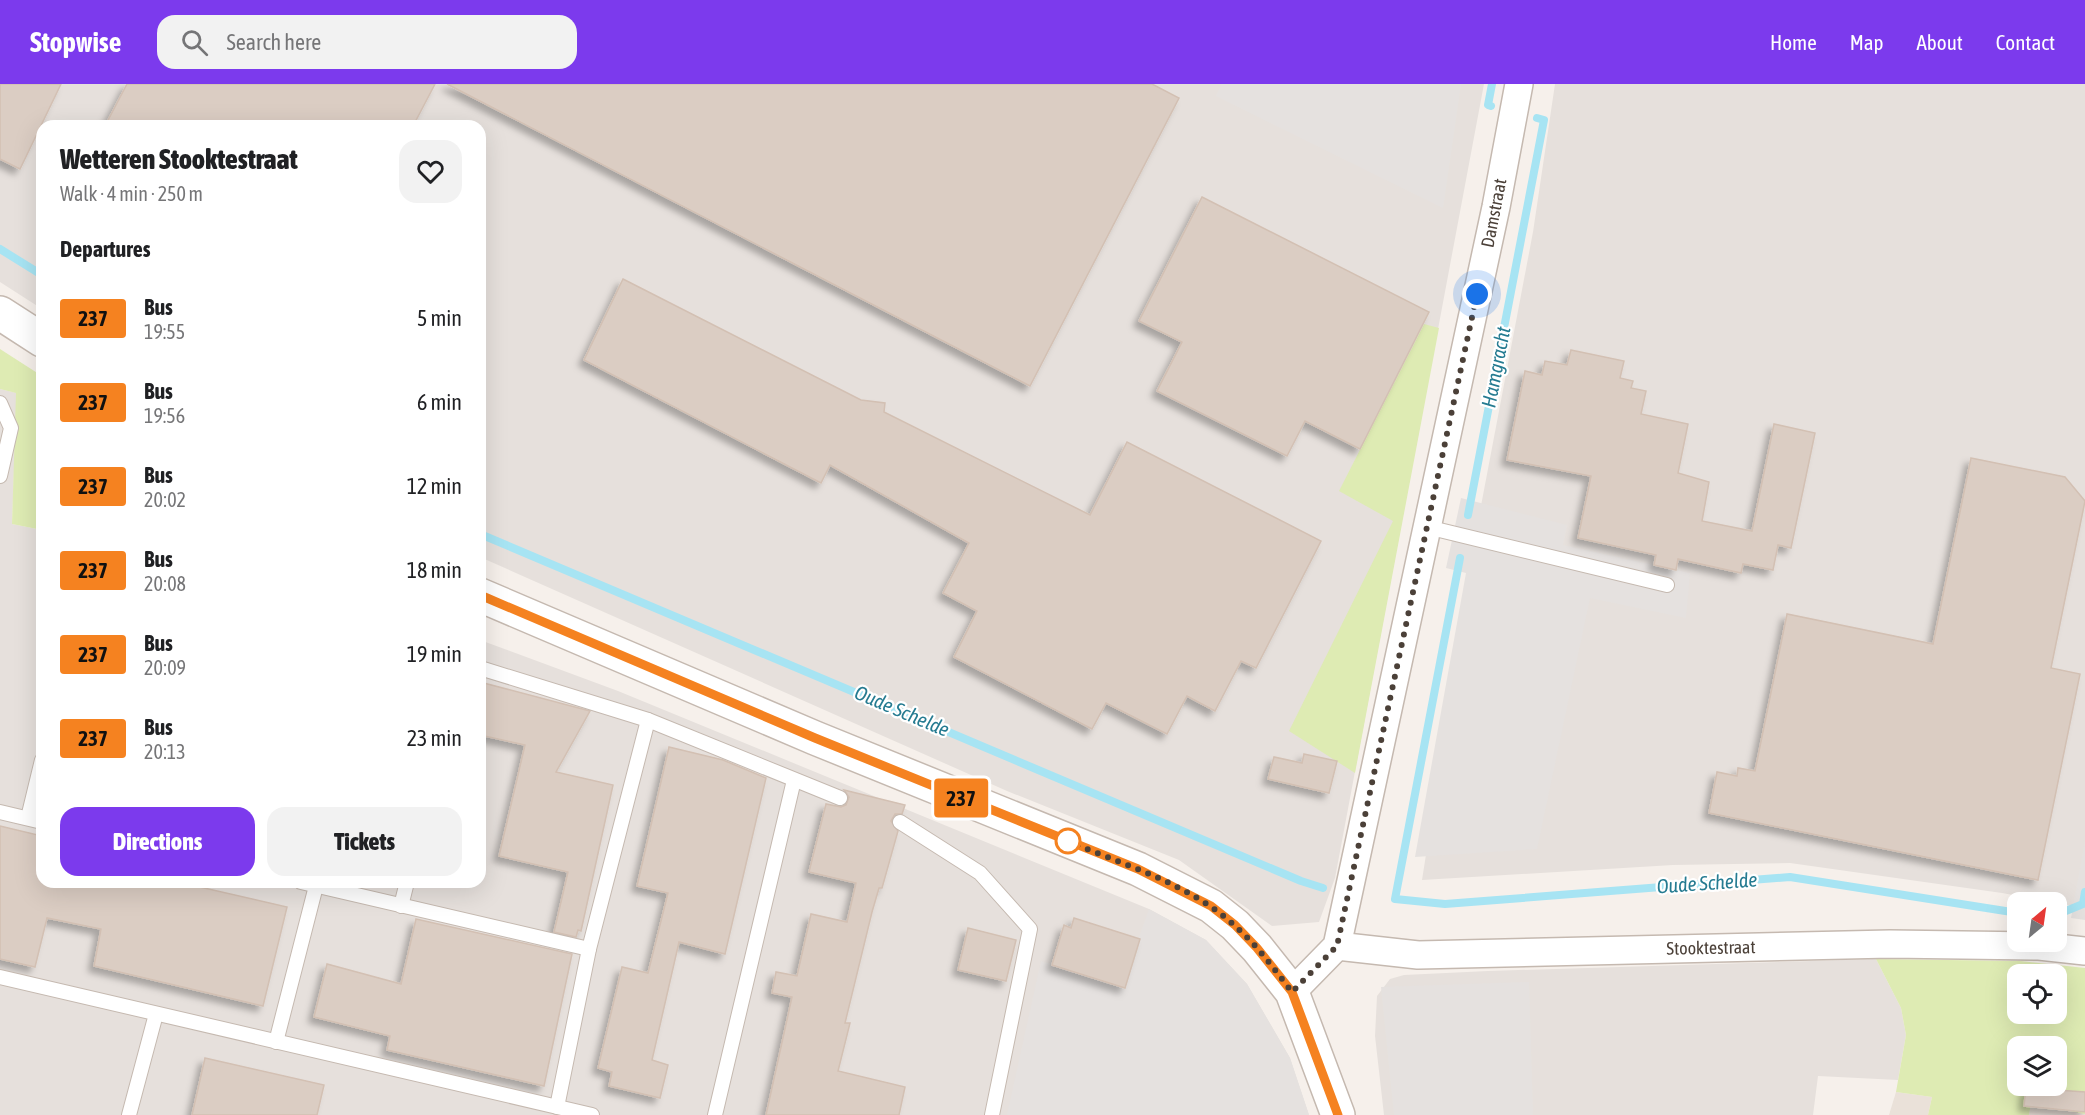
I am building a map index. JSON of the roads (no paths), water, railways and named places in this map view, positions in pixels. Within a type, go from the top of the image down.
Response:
[{"type":"street","name":"Damstraat","points":[[1337,946],[1496,207],[1519,84]]},
{"type":"street","points":[[0,313],[36,336]]},
{"type":"street","points":[[486,598],[815,738],[1177,888],[1211,906],[1235,925],[1257,948],[1292,992],[1338,1115]]},
{"type":"street","name":"Stooktestraat","points":[[1337,946],[1418,955],[1890,944],[2039,946],[2085,951]]},
{"type":"street","points":[[1292,992],[1337,946]]},
{"type":"lane","points":[[0,404],[11,428],[0,476]]},
{"type":"lane","points":[[1428,527],[1667,585]]},
{"type":"lane","points":[[486,670],[648,720],[840,798]]},
{"type":"lane","points":[[558,1107],[589,949],[648,720]]},
{"type":"lane","points":[[714,1115],[794,780]]},
{"type":"lane","points":[[28,818],[36,785]]},
{"type":"lane","points":[[0,812],[36,820]]},
{"type":"lane","points":[[900,822],[980,873],[1030,929],[992,1115]]},
{"type":"lane","points":[[276,1042],[315,888]]},
{"type":"lane","points":[[324,888],[589,949]]},
{"type":"lane","points":[[401,906],[406,888]]},
{"type":"lane","points":[[0,977],[592,1115]]},
{"type":"lane","points":[[129,1115],[156,1014]]},
{"type":"waterway","name":"Hamgracht","points":[[1491,106],[1488,105],[1492,84]]},
{"type":"waterway","name":"Hamgracht","points":[[1468,515],[1544,120],[1537,118]]},
{"type":"waterway","name":"Oude Schelde","points":[[0,249],[36,271]]},
{"type":"waterway","name":"Oude Schelde","points":[[486,537],[1301,881],[1323,888]]},
{"type":"waterway","name":"Oude Schelde","points":[[1460,558],[1395,899],[1445,904],[1790,877],[2007,911]]},
{"type":"waterway","name":"Oude Schelde","points":[[2067,911],[2083,904],[2085,892]]}]
